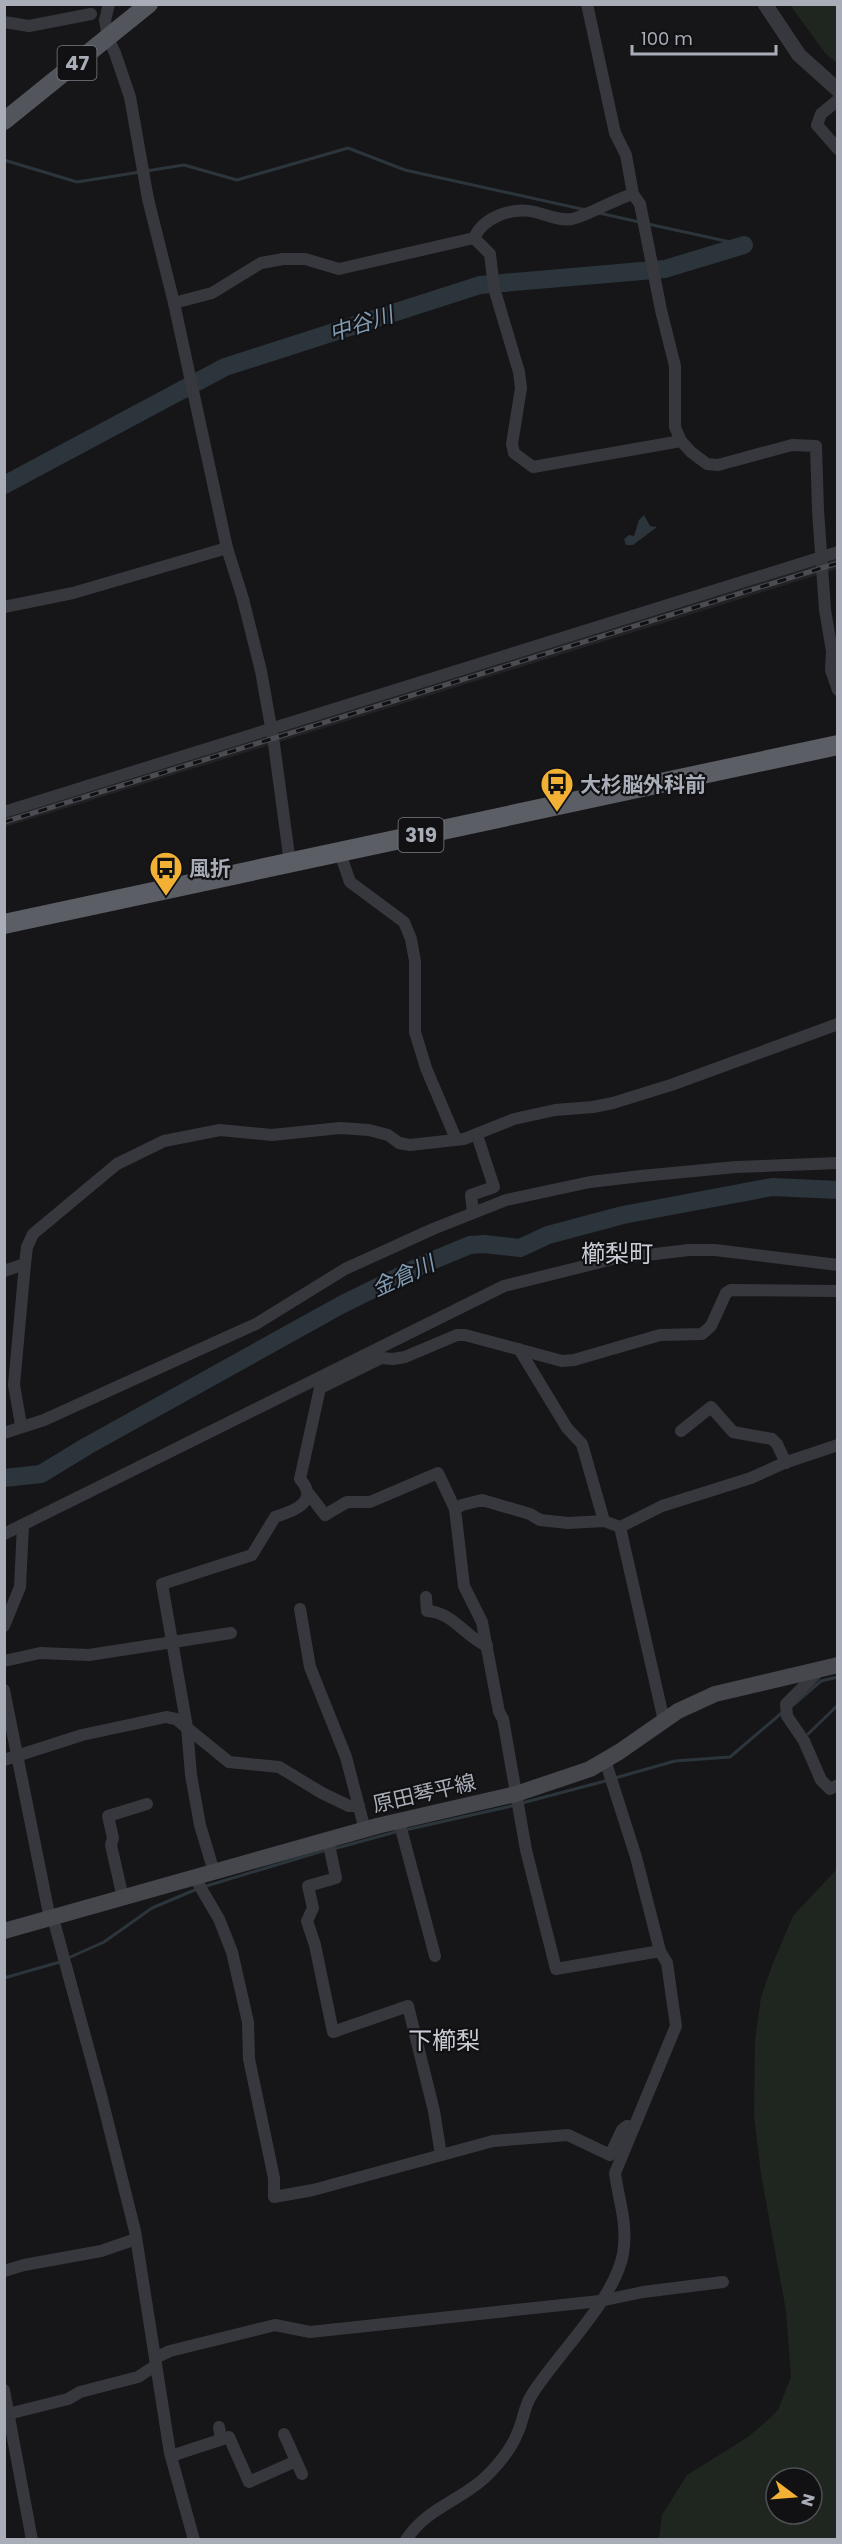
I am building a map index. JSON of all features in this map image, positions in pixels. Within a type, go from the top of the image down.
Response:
[{"type":"highway","name":"319","points":[[4,924],[837,745]]},
{"type":"main road","name":"47","points":[[4,121],[149,4]]},
{"type":"main road","name":"原田琴平線","points":[[4,1931],[123,1898],[199,1884],[214,1872],[329,1846],[365,1830],[401,1827],[517,1801],[590,1768],[610,1773],[664,1721],[678,1711],[715,1694],[837,1665]]},
{"type":"street","points":[[109,4],[105,20],[108,38],[130,97],[148,199],[174,303],[226,549],[243,599],[261,670],[290,863]]},
{"type":"street","points":[[587,4],[615,133],[626,155],[633,194],[640,204],[661,310],[675,366],[674,417],[681,441],[690,452],[707,464],[718,465],[792,445],[816,446],[825,609],[832,651],[831,670],[837,690]]},
{"type":"street","points":[[765,4],[799,55],[837,90]]},
{"type":"street","points":[[4,22],[28,26],[87,9],[105,20]]},
{"type":"street","points":[[837,100],[821,114],[817,125],[837,148]]},
{"type":"street","points":[[174,303],[212,293],[261,263],[283,259],[305,259],[339,269],[474,238],[486,224],[503,213],[523,211],[572,219],[633,194]]},
{"type":"street","points":[[474,238],[490,254],[494,288],[519,372],[520,388],[512,444],[514,453],[532,467],[681,441]]},
{"type":"street","points":[[4,607],[73,592],[226,549]]},
{"type":"street","points":[[4,812],[837,552]]},
{"type":"street","points":[[340,853],[350,882],[404,922],[411,939],[415,962],[415,1032],[426,1068],[456,1139]]},
{"type":"street","points":[[21,1425],[14,1385],[25,1264],[30,1240],[42,1224],[117,1164],[164,1141],[220,1130],[272,1135],[340,1128],[369,1130],[388,1135],[399,1143],[410,1145],[477,1135],[514,1119],[555,1110],[613,1103],[671,1085],[837,1024]]},
{"type":"street","points":[[473,1212],[471,1195],[494,1187],[477,1135]]},
{"type":"street","points":[[4,1433],[44,1420],[256,1324],[345,1269],[473,1212],[506,1200],[590,1182],[736,1167],[837,1163]]},
{"type":"street","points":[[660,1952],[556,1968],[526,1850],[503,1719],[499,1712],[482,1622],[464,1586],[455,1509],[438,1473],[370,1502],[347,1502],[325,1515],[300,1479],[320,1388],[504,1286],[613,1259],[689,1250],[715,1250],[837,1265]]},
{"type":"street","points":[[4,1271],[25,1264]]},
{"type":"street","points":[[4,1533],[379,1354],[393,1359],[405,1357],[457,1335],[465,1335],[562,1361],[574,1360],[660,1335],[702,1334],[711,1326],[726,1293],[731,1290],[837,1291]]},
{"type":"street","points":[[519,1349],[567,1428],[582,1443],[604,1521]]},
{"type":"street","points":[[681,1431],[711,1407],[733,1432],[772,1439],[786,1463]]},
{"type":"street","points":[[455,1509],[482,1500],[530,1514],[540,1520],[587,1523],[604,1521],[620,1527],[662,1506],[751,1478],[837,1445]]},
{"type":"street","points":[[214,1872],[200,1825],[190,1774],[187,1727],[162,1584],[252,1556],[275,1517],[293,1512],[309,1494]]},
{"type":"street","points":[[4,1626],[20,1587],[23,1525]]},
{"type":"street","points":[[620,1527],[664,1721]]},
{"type":"street","points":[[426,1597],[427,1611],[444,1615],[454,1621],[476,1642],[487,1646]]},
{"type":"street","points":[[300,1609],[310,1667],[346,1757],[365,1830]]},
{"type":"street","points":[[4,1660],[40,1653],[88,1655],[231,1633]]},
{"type":"street","points":[[820,1670],[787,1711],[804,1741],[821,1780],[830,1789],[837,1785]]},
{"type":"street","points":[[4,1690],[51,1919],[65,1960],[101,2095],[136,2239],[171,2456],[194,2540]]},
{"type":"street","points":[[4,1760],[82,1735],[166,1717],[176,1719],[229,1762],[249,1762],[279,1767],[322,1793],[349,1806],[359,1806]]},
{"type":"street","points":[[406,2540],[413,2528],[430,2514],[481,2481],[504,2455],[517,2436],[530,2397],[600,2301],[609,2287],[622,2256],[626,2220],[618,2197],[615,2173],[676,2026],[667,1963],[660,1952],[636,1857],[610,1773]]},
{"type":"street","points":[[123,1898],[111,1845],[113,1838],[108,1816],[147,1804]]},
{"type":"street","points":[[401,1827],[408,1876],[432,1923],[435,1956]]},
{"type":"street","points":[[329,1846],[336,1878],[308,1886],[313,1908],[307,1921],[315,1945],[333,2032],[408,2006],[434,2111],[441,2155]]},
{"type":"street","points":[[199,1884],[219,1919],[234,1962],[248,2022],[249,2059],[274,2178],[274,2197],[313,2190],[493,2141],[568,2135],[610,2155],[622,2130],[627,2126],[634,2127]]},
{"type":"street","points":[[4,2271],[24,2265],[101,2251],[136,2239]]},
{"type":"street","points":[[7,2414],[68,2399],[95,2387],[138,2377],[170,2351],[274,2325],[310,2331],[600,2301],[643,2292],[723,2282]]},
{"type":"street","points":[[4,2390],[32,2540]]},
{"type":"street","points":[[171,2456],[220,2433],[229,2437],[245,2463],[249,2482],[271,2466],[296,2461]]},
{"type":"street","points":[[284,2434],[302,2474]]},
{"type":"shaded area","points":[[790,5],[837,5],[837,63],[826,54]]},
{"type":"shaded area","points":[[644,515],[650,526],[657,527],[633,545],[626,545],[624,539],[629,535],[634,536],[639,520]]},
{"type":"shaded area","points":[[837,557],[837,569],[5,827],[5,818]]},
{"type":"shaded area","points":[[837,1869],[837,2539],[659,2539],[662,2515],[687,2475],[748,2437],[770,2418],[778,2410],[791,2377],[786,2311],[761,2174],[754,2115],[755,2040],[761,1997],[793,1916]]},
{"type":"waterway","points":[[146,171],[184,165],[237,180],[348,148],[405,170],[586,210]]},
{"type":"waterway","points":[[4,160],[77,182],[140,172]]},
{"type":"waterway","points":[[599,213],[639,222]]},
{"type":"waterway","points":[[648,224],[744,245]]},
{"type":"waterway","name":"中谷川","points":[[4,485],[225,367],[480,285],[665,269],[744,245]]},
{"type":"waterway","name":"金倉川","points":[[4,1478],[41,1474],[87,1446],[341,1305],[424,1264],[470,1245],[484,1244],[520,1248],[548,1235],[623,1215],[772,1187],[838,1190]]},
{"type":"waterway","points":[[792,1706],[821,1681],[838,1677]]},
{"type":"waterway","points":[[808,1734],[838,1705]]},
{"type":"waterway","points":[[615,1778],[675,1761],[730,1757],[784,1711]]},
{"type":"waterway","points":[[522,1803],[609,1780]]},
{"type":"waterway","points":[[405,1830],[516,1805]]},
{"type":"waterway","points":[[333,1849],[399,1831]]},
{"type":"waterway","points":[[203,1887],[326,1850]]},
{"type":"waterway","points":[[66,1959],[104,1942],[152,1908],[197,1889]]},
{"type":"waterway","points":[[4,1978],[60,1962]]},
{"type":"railway","points":[[4,822],[838,563]]},
{"type":"place","name":"大杉脳外科前","points":[[557,813]]},
{"type":"place","name":"風折","points":[[166,897]]},
{"type":"district","name":"櫛梨町","points":[[617,1253]]},
{"type":"district","name":"下櫛梨","points":[[444,2040]]}]
